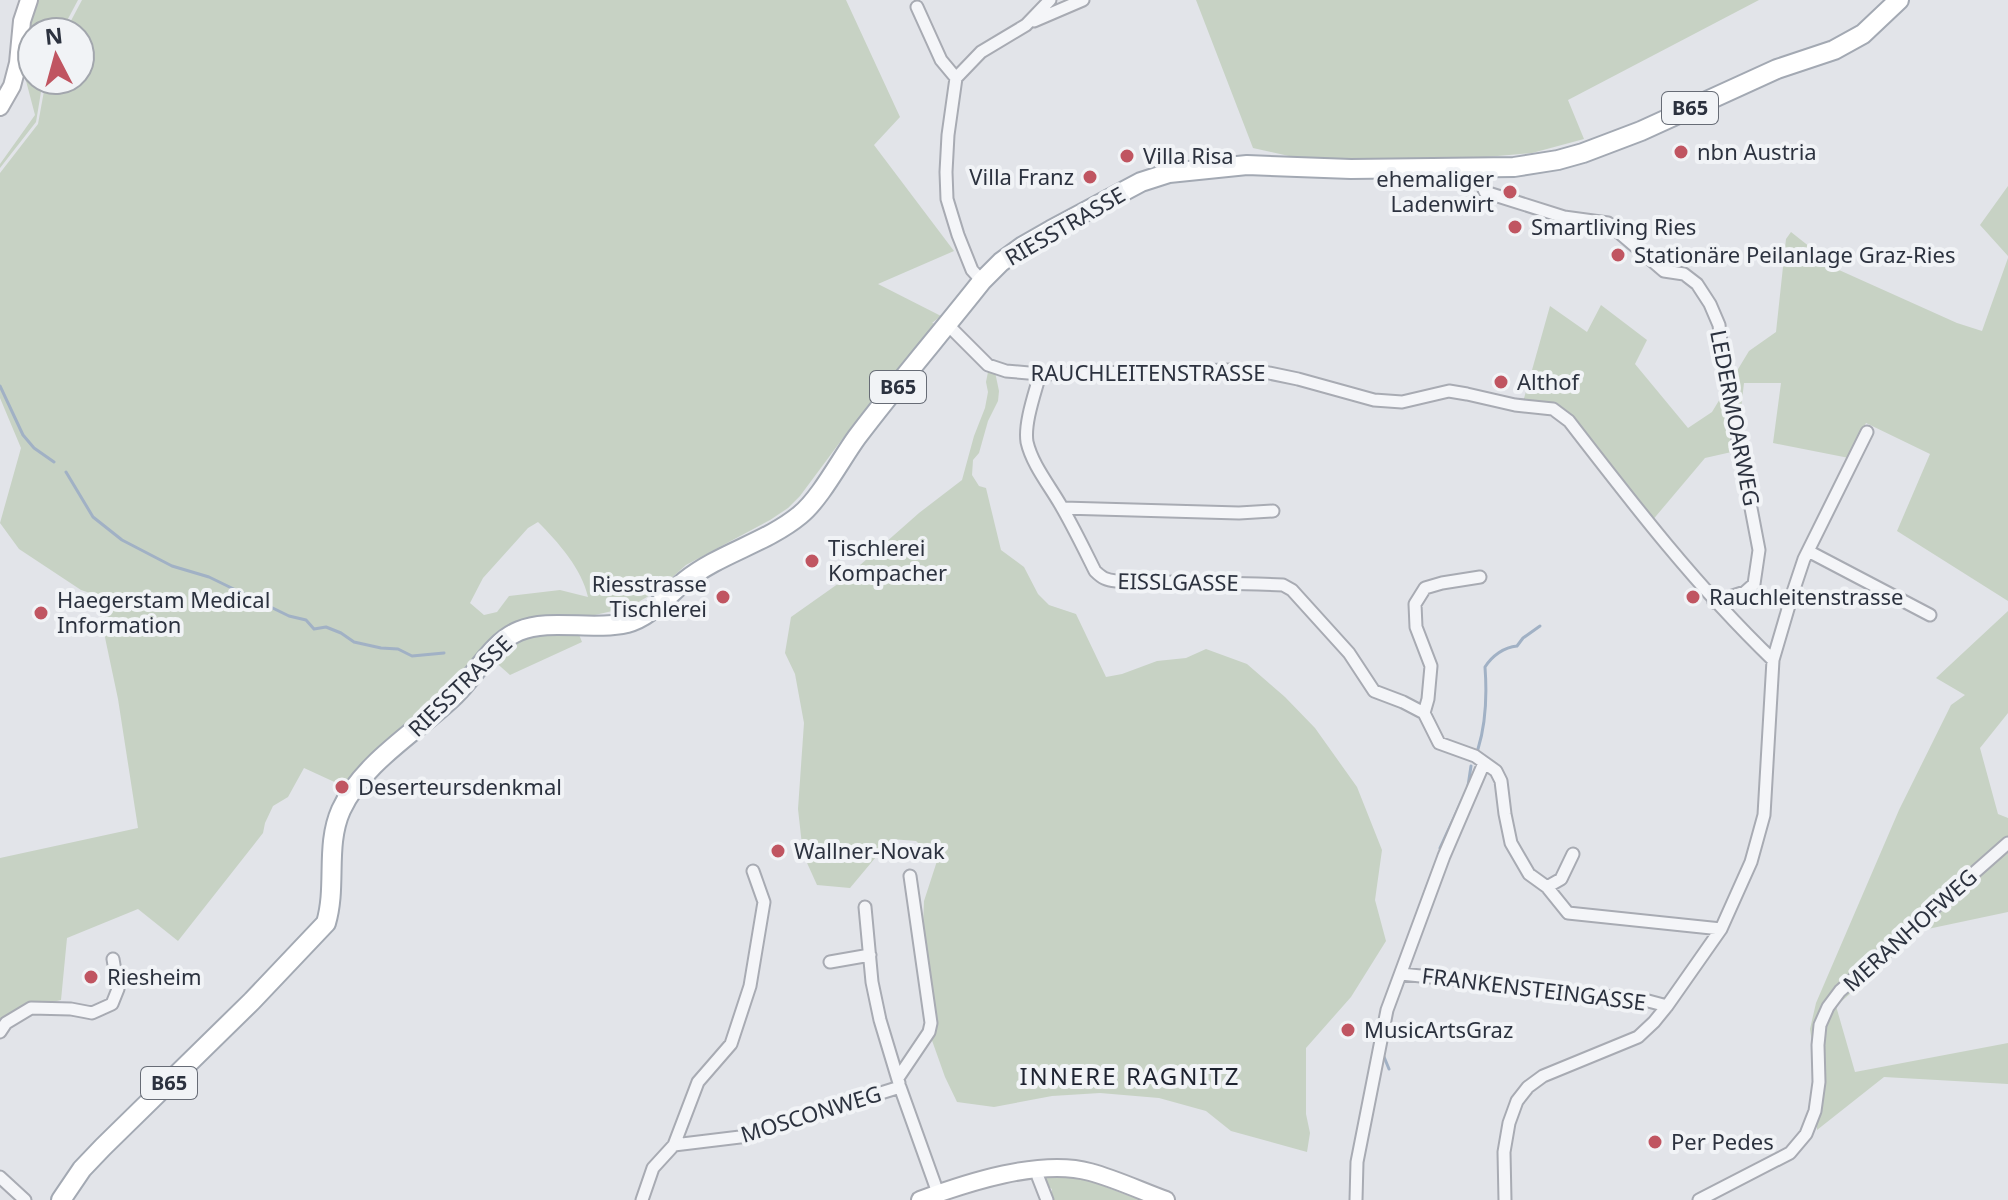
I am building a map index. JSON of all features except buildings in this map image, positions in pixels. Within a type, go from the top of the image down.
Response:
[{"type":"main road","points":[[0,107],[12,86],[18,63],[22,21],[29,0]]},
{"type":"main road","name":"RIESSTRASSE","points":[[61,1200],[82,1169],[103,1147],[252,1001],[326,923],[331,906],[333,838],[337,821],[353,788],[372,767],[457,693],[493,651],[517,631],[532,627],[606,626],[634,621],[704,568],[772,534],[803,513],[858,437],[982,281],[1023,246],[1141,182],[1169,173],[1247,165],[1476,169],[1558,160],[1618,140],[1777,69],[1834,50],[1863,34],[1899,0]]},
{"type":"main road","points":[[920,1200],[992,1176],[1063,1168],[1088,1171],[1166,1200]]},
{"type":"street","points":[[1026,25],[1050,0]]},
{"type":"street","points":[[982,281],[972,270],[947,199],[948,135],[956,78],[981,52],[1026,25],[1083,0]]},
{"type":"street","points":[[917,7],[941,60],[956,78]]},
{"type":"street","name":"LEDERMOARWEG","points":[[1476,169],[1485,192],[1564,217],[1608,223],[1664,271],[1684,274],[1697,284],[1710,304],[1719,325],[1724,367],[1759,550],[1754,584],[1745,592],[1714,602]]},
{"type":"street","name":"RAUCHLEITENSTRASSE","points":[[948,325],[988,365],[1006,371],[1040,374],[1264,372],[1374,400],[1402,402],[1449,391],[1515,405],[1553,409],[1569,421],[1714,602],[1773,660]]},
{"type":"street","name":"EISSLGASSE","points":[[1040,374],[1033,397],[1028,443],[1033,458],[1095,571],[1106,580],[1283,585],[1292,590],[1349,653],[1374,691],[1424,713]]},
{"type":"street","points":[[1505,1200],[1504,1152],[1509,1123],[1517,1101],[1528,1087],[1543,1076],[1638,1037],[1667,1006],[1721,929],[1751,862],[1764,815],[1773,660],[1808,551],[1867,432]]},
{"type":"street","points":[[1063,508],[1239,513],[1273,511]]},
{"type":"street","points":[[1808,551],[1930,615]]},
{"type":"street","points":[[1480,577],[1425,588],[1415,604],[1416,627],[1431,666],[1424,713],[1435,739],[1475,756],[1496,771],[1501,781],[1511,843],[1529,874],[1547,887],[1568,913],[1721,929]]},
{"type":"street","name":"FRANKENSTEINGASSE","points":[[1356,1200],[1362,1131],[1387,1010],[1444,856],[1484,763]]},
{"type":"street","name":"MERANHOFWEG","points":[[1699,1200],[1790,1153],[1806,1134],[1815,1111],[1820,1025],[1828,1007],[1840,991],[2008,843]]},
{"type":"street","points":[[1547,887],[1561,879],[1573,854]]},
{"type":"street","points":[[642,1200],[653,1168],[674,1145],[698,1082],[731,1044],[750,986],[764,902],[753,871]]},
{"type":"street","name":"MOSCONWEG","points":[[674,1145],[740,1137],[899,1082],[929,1032],[931,1023],[910,876]]},
{"type":"street","name":"MOSCONWEG","points":[[865,907],[872,982],[880,1020],[938,1193]]},
{"type":"street","points":[[830,962],[870,955]]},
{"type":"street","points":[[0,1032],[6,1023],[31,1008],[92,1013],[112,1004],[118,989],[113,959]]},
{"type":"street","name":"FRANKENSTEINGASSE","points":[[1401,974],[1637,998],[1667,1006]]},
{"type":"street","points":[[1037,1170],[1047,1200]]},
{"type":"street","points":[[0,1177],[25,1200]]},
{"type":"green space","points":[[34,0],[78,0],[70,16],[30,16]]},
{"type":"green space","points":[[82,0],[846,0],[900,117],[874,145],[954,251],[878,284],[941,316],[932,323],[937,324],[788,508],[686,565],[657,591],[630,607],[503,636],[438,701],[372,756],[346,784],[341,785],[304,768],[288,797],[273,806],[263,833],[178,941],[138,909],[67,938],[61,1000],[24,1009],[0,1033],[0,858],[138,828],[118,699],[96,595],[81,590],[19,549],[0,523],[21,448],[0,398],[0,173],[38,124],[43,96],[96,96],[96,16],[74,16]],"holes":[[[538,522],[575,566],[588,597],[560,590],[509,596],[497,612],[484,615],[470,603],[483,578],[528,528]]]},
{"type":"green space","points":[[1196,0],[1759,0],[1568,100],[1584,139],[1532,153],[1376,162],[1289,156],[1253,148]]},
{"type":"green space","points":[[30,96],[40,96],[36,122],[0,168],[0,164],[35,115]]},
{"type":"green space","points":[[2008,186],[2008,256],[1980,225]]},
{"type":"green space","points":[[1791,232],[1839,270],[1957,323],[1982,331],[2008,258],[2008,601],[1897,531],[1930,454],[1866,423],[1849,458],[1773,443],[1781,383],[1744,383],[1736,451],[1705,458],[1651,522],[1571,417],[1523,402],[1550,306],[1587,332],[1601,305],[1647,340],[1635,364],[1688,428],[1712,412],[1749,351],[1776,332],[1786,239]]},
{"type":"green space","points":[[988,372],[995,372],[998,401],[988,421],[979,453],[973,460],[972,475],[979,486],[986,488],[1001,550],[1024,567],[1038,594],[1049,605],[1076,614],[1106,677],[1157,661],[1186,658],[1206,649],[1247,664],[1315,728],[1357,787],[1382,850],[1375,900],[1386,941],[1351,997],[1306,1048],[1306,1114],[1310,1133],[1307,1152],[1231,1131],[1206,1111],[1159,1098],[1100,1093],[1052,1096],[994,1107],[957,1102],[929,1032],[930,979],[923,925],[924,901],[937,861],[916,841],[891,839],[850,888],[817,885],[803,854],[798,809],[804,723],[795,674],[785,653],[791,617],[842,581],[919,513],[962,480],[985,408]]},
{"type":"green space","points":[[2008,611],[2008,713],[1980,748],[1998,814],[2008,818],[2008,912],[1923,930],[1836,1006],[1855,1072],[2008,1043],[2008,1084],[1884,1077],[1817,1130],[1816,1069],[1810,1029],[1816,1003],[1899,810],[1951,705],[1965,695],[1936,678]]},
{"type":"green space","points":[[578,632],[582,642],[510,675],[492,659],[526,635]]},
{"type":"green space","points":[[1046,1177],[1082,1178],[1140,1200],[1051,1200],[1052,1189]]},
{"type":"waterway","points":[[0,386],[23,435],[34,448],[54,462]]},
{"type":"waterway","points":[[66,472],[93,517],[122,540],[172,566],[209,577],[289,616],[306,620],[314,629],[326,627],[354,642],[398,649],[412,656],[444,653]]},
{"type":"waterway","points":[[1478,749],[1485,708],[1485,667],[1499,653],[1517,646],[1540,626]]},
{"type":"waterway","points":[[1468,786],[1471,766]]},
{"type":"waterway","points":[[1440,848],[1462,800]]},
{"type":"waterway","points":[[1424,894],[1437,860]]},
{"type":"waterway","points":[[1382,1052],[1389,1069]]},
{"type":"place","name":"nbn Austria","points":[[1681,152]]},
{"type":"place","name":"Villa Risa","points":[[1127,156]]},
{"type":"place","name":"Villa Franz","points":[[1090,177]]},
{"type":"place","name":"ehemaliger Ladenwirt","points":[[1510,192]]},
{"type":"place","name":"Smartliving Ries","points":[[1515,227]]},
{"type":"place","name":"Stationäre Peilanlage Graz-Ries","points":[[1618,255]]},
{"type":"place","name":"Althof","points":[[1501,382]]},
{"type":"place","name":"Tischlerei Kompacher","points":[[812,561]]},
{"type":"place","name":"Riesstrasse Tischlerei","points":[[723,597]]},
{"type":"place","name":"Rauchleitenstrasse","points":[[1693,597]]},
{"type":"place","name":"Haegerstam Medical Information","points":[[41,613]]},
{"type":"place","name":"Deserteursdenkmal","points":[[342,787]]},
{"type":"place","name":"Wallner-Novak","points":[[778,851]]},
{"type":"place","name":"Riesheim","points":[[91,977]]},
{"type":"place","name":"MusicArtsGraz","points":[[1348,1030]]},
{"type":"place","name":"Per Pedes","points":[[1655,1142]]},
{"type":"district","name":"INNERE RAGNITZ","points":[[1130,1077]]}]
